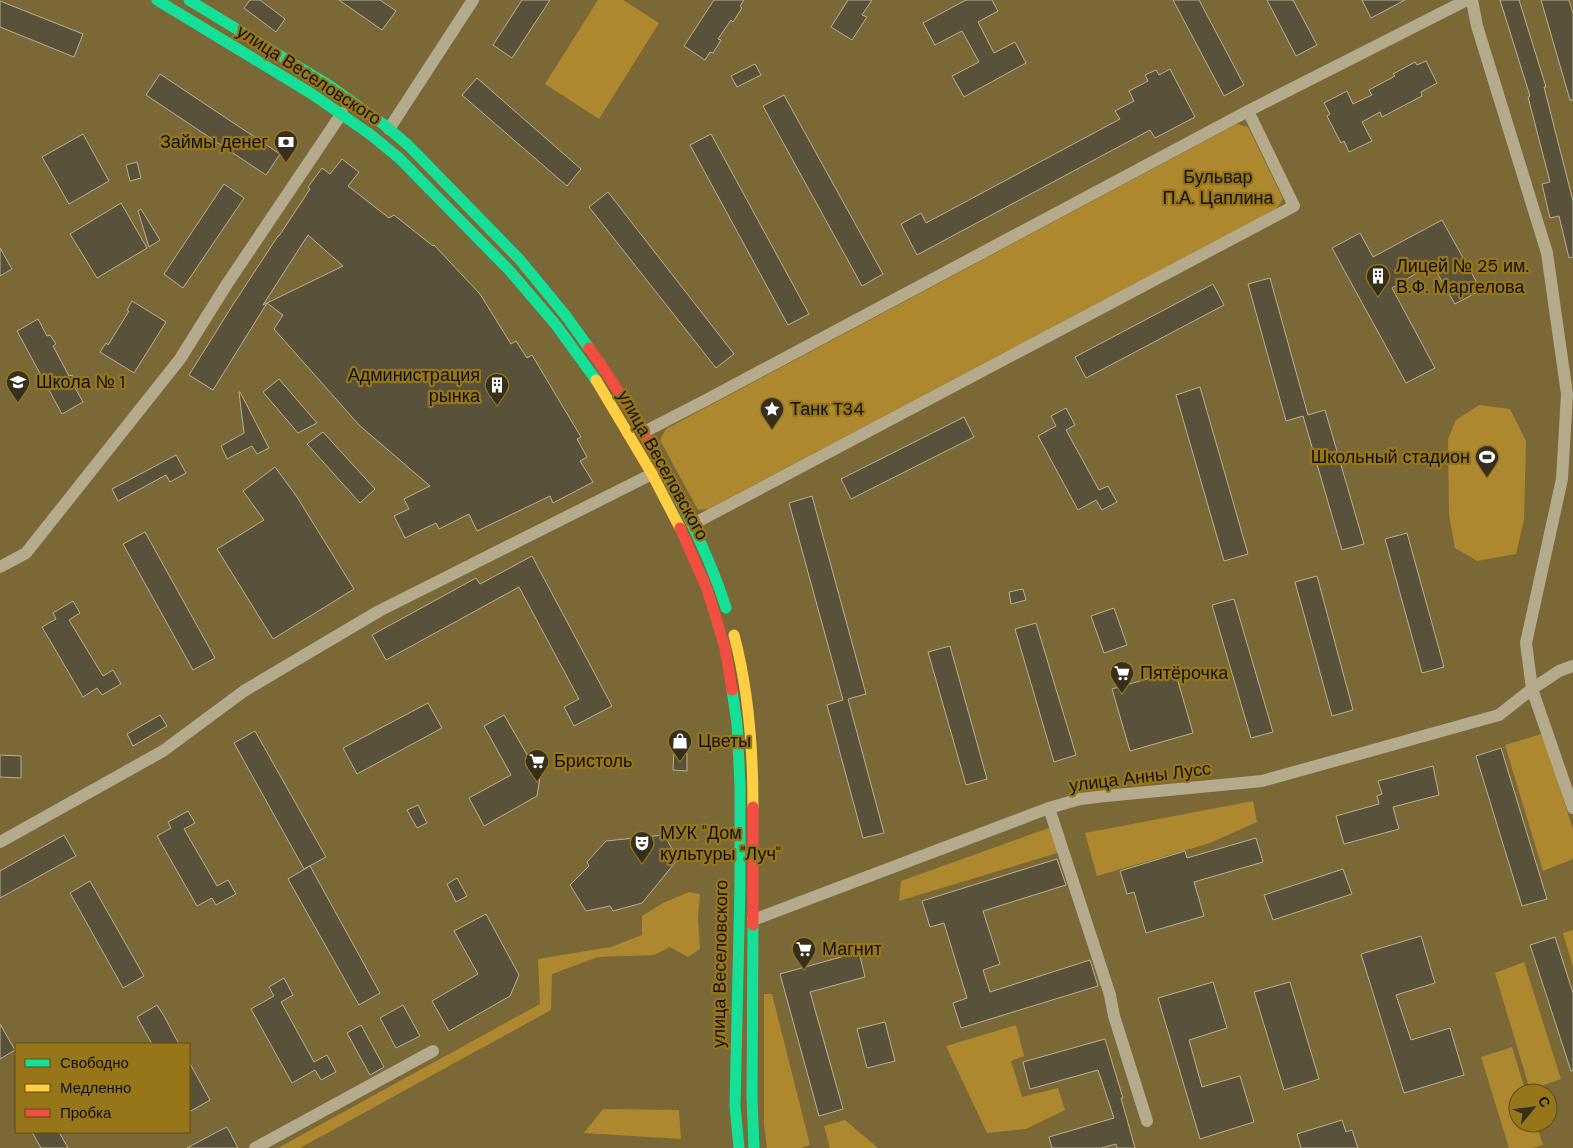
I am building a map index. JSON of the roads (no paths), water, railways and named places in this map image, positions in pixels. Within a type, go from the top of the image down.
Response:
[{"type":"main road","name":"улица Веселовского","points":[[157,0],[342,113],[399,158],[509,270],[544,311],[596,380],[652,474],[687,527],[725,648],[737,724],[740,785],[735,1106],[739,1148]]},
{"type":"main road","name":"улица Веселовского","points":[[189,0],[337,91],[389,128],[408,145],[520,260],[566,316],[607,373],[644,432],[687,527],[719,585],[737,646],[749,716],[753,778],[752,1098],[754,1148]]},
{"type":"main road","points":[[381,142],[389,128]]},
{"type":"main road","points":[[632,438],[644,432]]},
{"type":"main road","name":"улица Анны Лусс","points":[[738,920],[753,920]]},
{"type":"street","points":[[389,128],[473,0]]},
{"type":"street","points":[[644,432],[1248,111],[1467,0]]},
{"type":"street","points":[[1472,0],[1477,26],[1547,253],[1567,394],[1562,480],[1526,643],[1532,689],[1573,808]]},
{"type":"street","points":[[687,527],[1294,206],[1248,111]]},
{"type":"street","points":[[0,567],[26,553],[180,359],[227,284],[342,113]]},
{"type":"street","points":[[0,842],[164,751],[244,690],[378,611],[652,474]]},
{"type":"street","points":[[1532,689],[1559,671],[1573,666]]},
{"type":"street","name":"улица Анны Лусс","points":[[753,920],[1049,808],[1080,799],[1262,781],[1499,715],[1532,689]]},
{"type":"street","points":[[1049,808],[1110,995],[1114,1016],[1147,1121]]},
{"type":"street","points":[[255,1148],[432,1051]]},
{"type":"place","name":"Займы денег","points":[[286,163]]},
{"type":"place","name":"Лицей № 25 им. В.Ф. Маргелова","points":[[1378,297]]},
{"type":"place","name":"Школа № 1","points":[[18,403]]},
{"type":"place","name":"Администрация рынка","points":[[497,406]]},
{"type":"place","name":"Танк T34","points":[[772,430]]},
{"type":"place","name":"Школьный стадион","points":[[1487,478]]},
{"type":"place","name":"Пятёрочка","points":[[1122,694]]},
{"type":"place","name":"Цветы","points":[[680,762]]},
{"type":"place","name":"Бристоль","points":[[537,782]]},
{"type":"place","name":"МУК \"Дом культуры \"Луч\"","points":[[642,864]]},
{"type":"place","name":"Магнит","points":[[804,970]]},
{"type":"park label","name":"Бульвар П.А. Цаплина","points":[[1218,187]]}]
